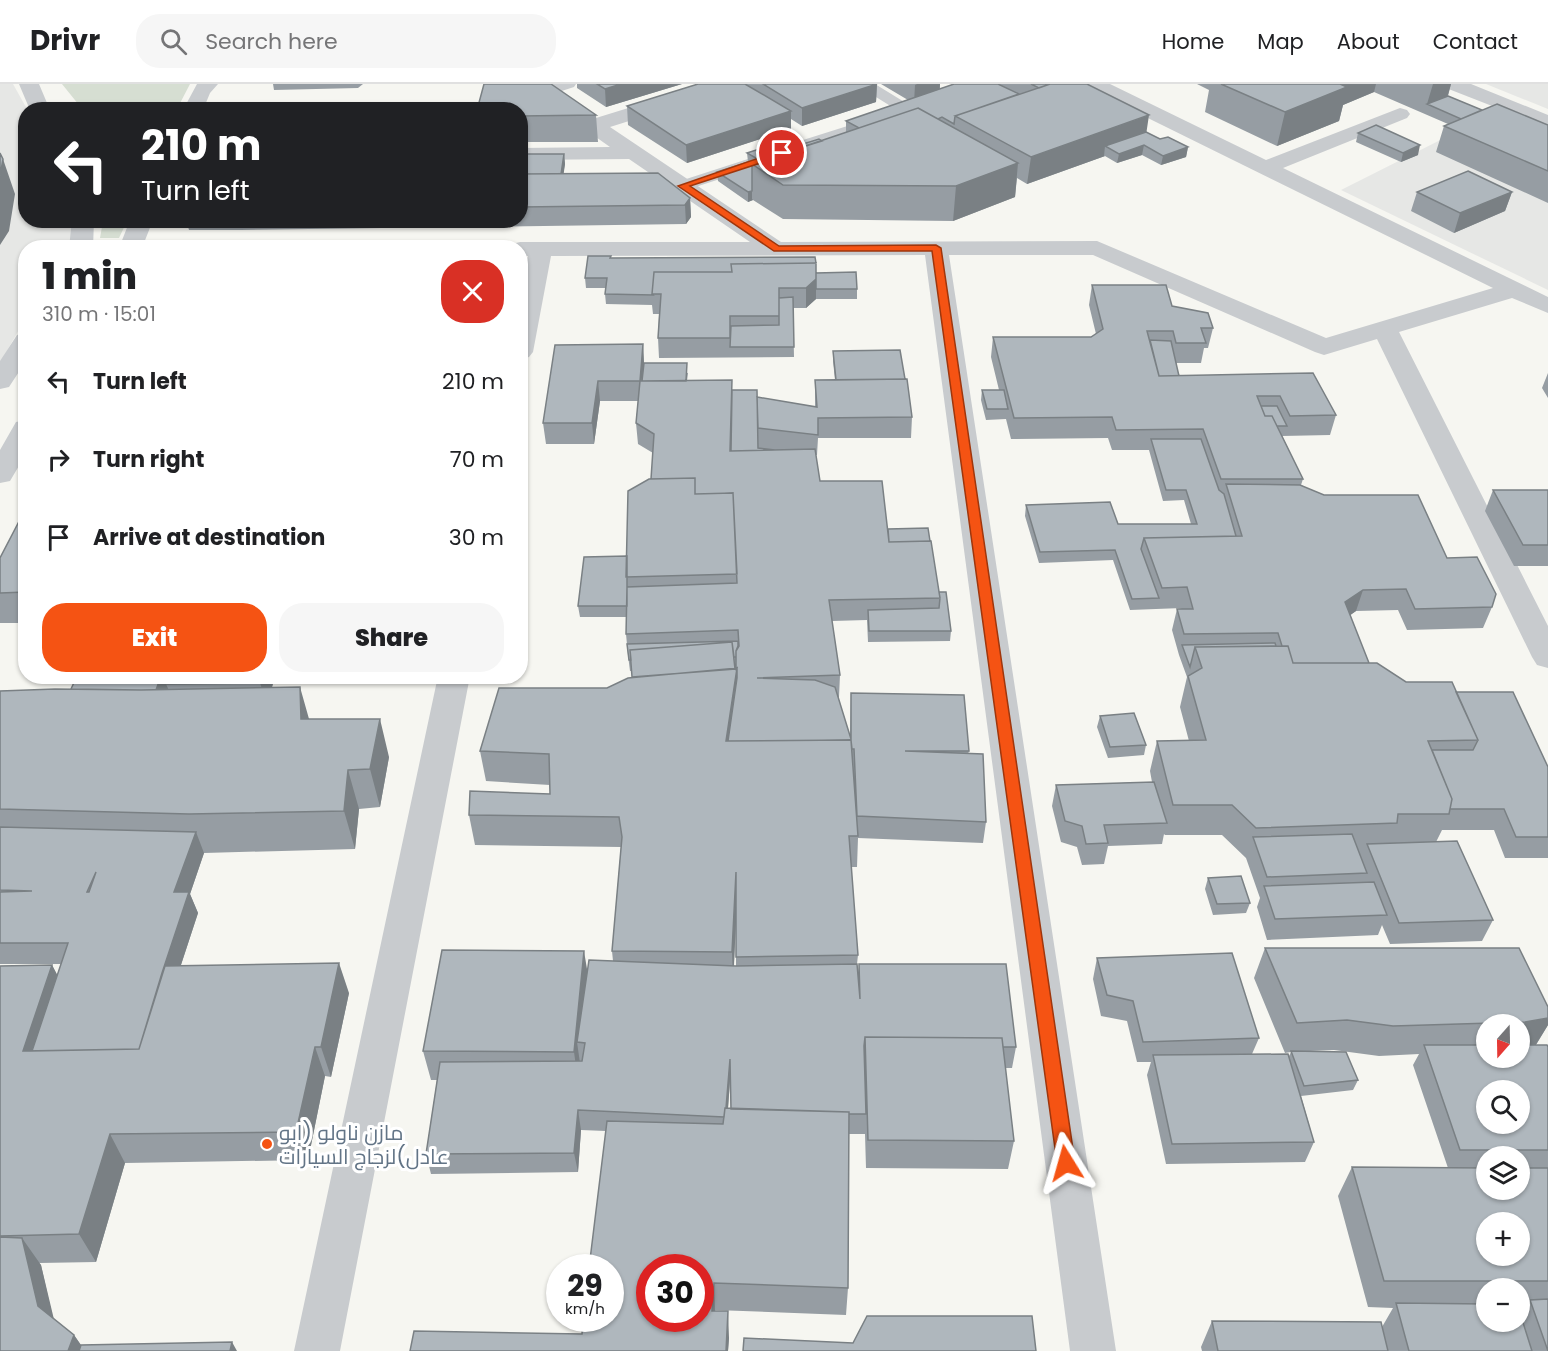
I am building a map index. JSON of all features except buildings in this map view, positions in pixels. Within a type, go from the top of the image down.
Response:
[{"type":"street","points":[[29,84],[37,102]]},
{"type":"street","points":[[196,102],[201,91],[208,84]]},
{"type":"street","points":[[593,126],[727,84]]},
{"type":"street","points":[[1094,84],[1548,306]]},
{"type":"street","points":[[1453,84],[1548,122]]},
{"type":"street","points":[[537,88],[777,249]]},
{"type":"street","points":[[1266,167],[1400,114]]},
{"type":"street","points":[[528,154],[634,153]]},
{"type":"street","points":[[936,248],[1093,1351]]},
{"type":"street","points":[[528,277],[531,249],[1097,248],[1324,347],[1513,290]]},
{"type":"street","points":[[1383,328],[1548,657]]},
{"type":"street","points":[[3,370],[18,350]]},
{"type":"street","points":[[0,476],[18,443]]},
{"type":"street","points":[[317,1351],[452,684]]},
{"type":"lane","points":[[537,88],[568,84]]},
{"type":"lane","points":[[862,84],[910,111]]},
{"type":"lane","points":[[683,186],[931,104]]},
{"type":"shaded area","points":[[0,84],[13,84],[23,102],[18,102],[18,228],[79,228],[71,240],[18,240],[18,331],[0,363]]},
{"type":"shaded area","points":[[62,84],[190,84],[181,102],[77,102]]},
{"type":"shaded area","points":[[1486,84],[1548,84],[1548,109]]},
{"type":"shaded area","points":[[1500,110],[1548,131],[1548,290],[1341,190]]},
{"type":"shaded area","points":[[102,228],[124,228],[119,238],[100,238]]},
{"type":"place","name":"مازن ناولو (ابو عادل)لزجاج السيارات","points":[[267,1144]]},
{"type":"route","points":[[782,153],[683,186],[777,249],[936,248],[1066,1163]]}]
